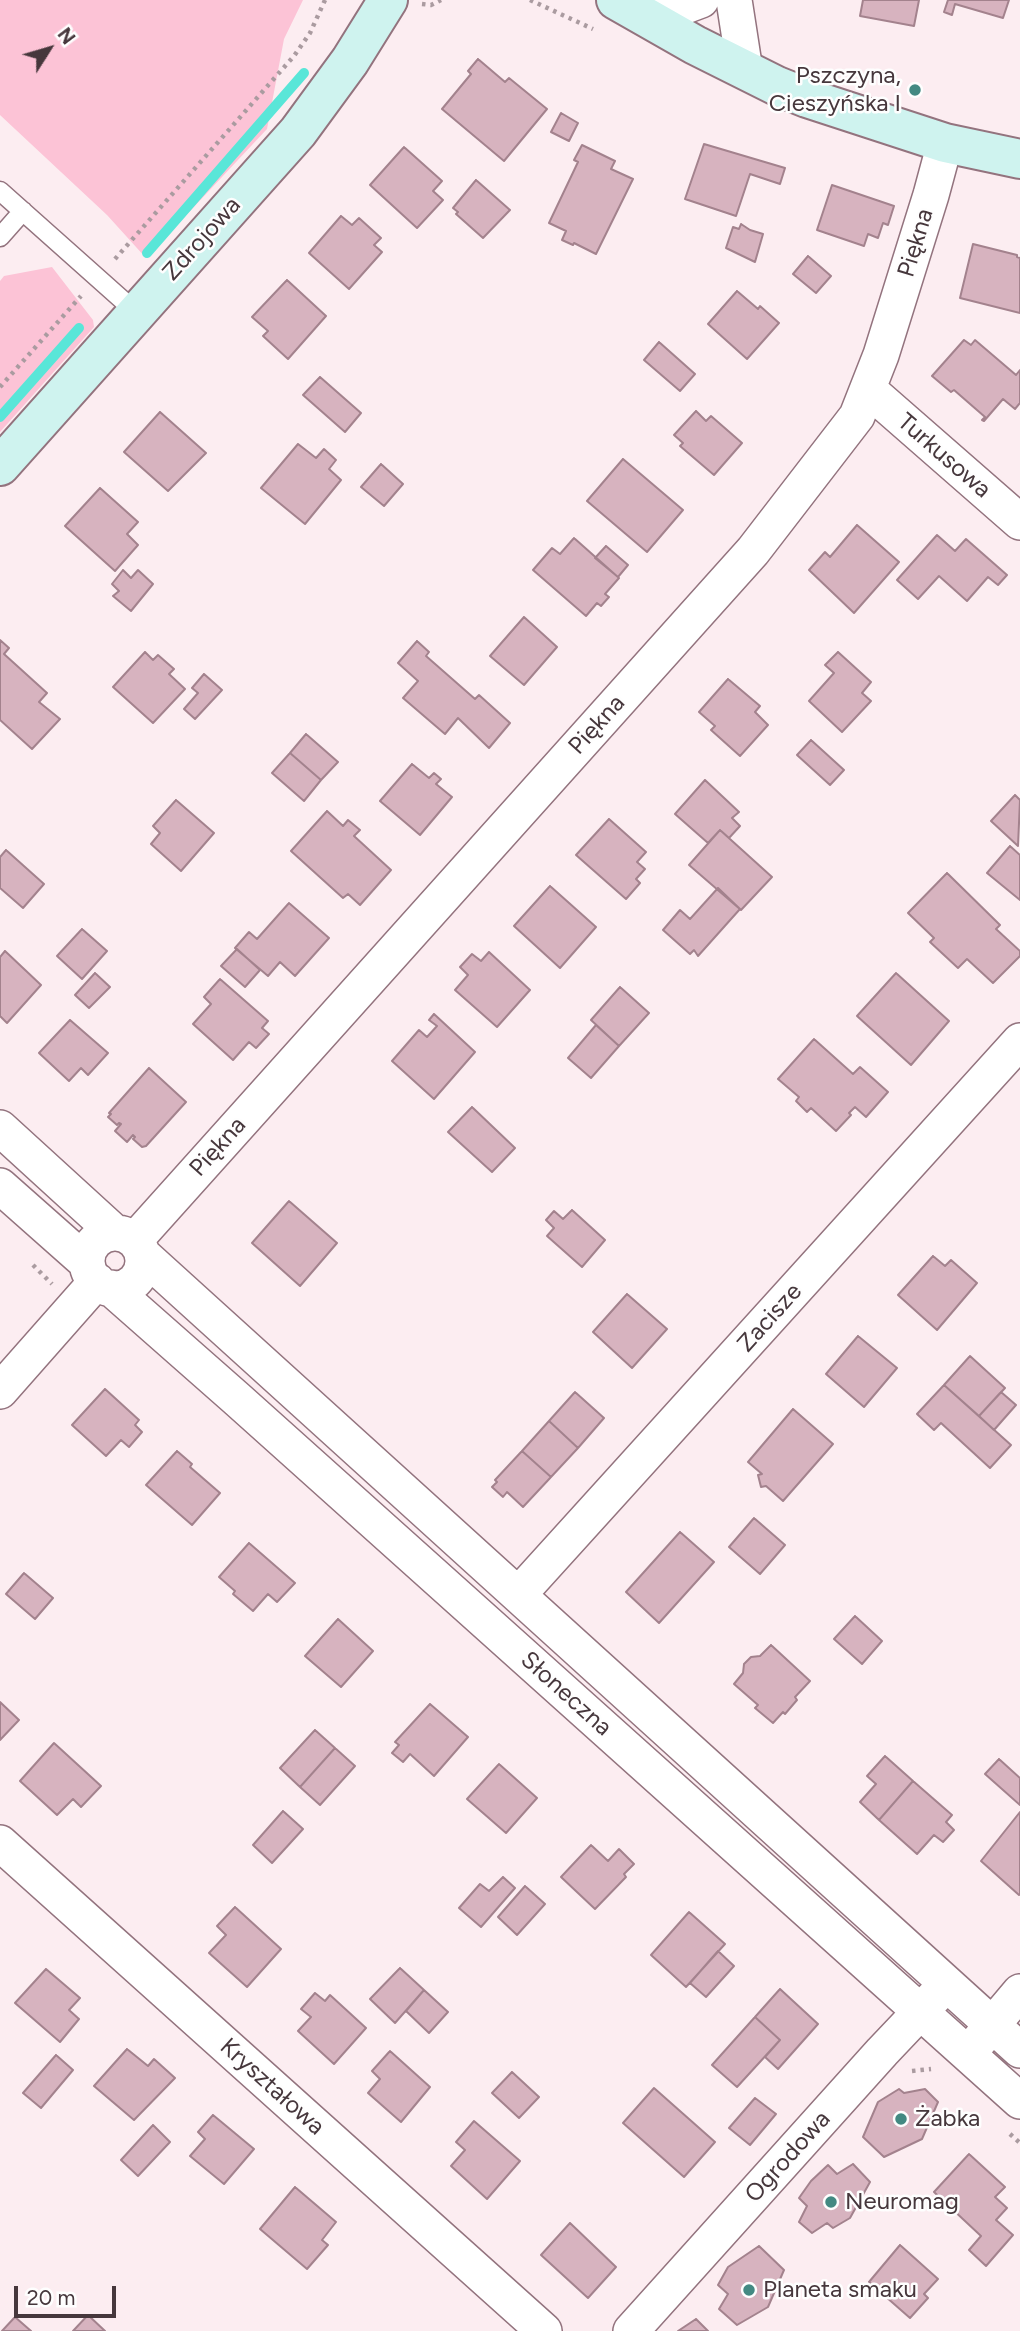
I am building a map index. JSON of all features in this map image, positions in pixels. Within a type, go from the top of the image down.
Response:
[{"type":"street","name":"Zdrojowa","points":[[0,466],[315,111],[388,0]]},
{"type":"street","points":[[630,8],[677,9],[702,0]]},
{"type":"street","points":[[734,0],[745,71]]},
{"type":"street","points":[[630,8],[745,71],[840,110],[945,143],[1020,159]]},
{"type":"street","name":"Piękna","points":[[131,1242],[754,551],[857,416],[869,390],[945,143]]},
{"type":"street","name":"Turkusowa","points":[[869,390],[1020,522]]},
{"type":"street","name":"Zacisze","points":[[519,1594],[1020,1041]]},
{"type":"street","name":"Słoneczna","points":[[0,1128],[131,1242],[1020,2050]]},
{"type":"street","name":"Słoneczna","points":[[0,1185],[98,1278],[237,1399],[1020,2101]]},
{"type":"street","points":[[97,1238],[131,1242],[143,1263],[135,1279],[120,1288],[98,1278],[88,1254],[97,1238]]},
{"type":"street","points":[[0,1391],[98,1278]]},
{"type":"street","name":"Kryształowa","points":[[0,1843],[544,2331]]},
{"type":"street","name":"Ogrodowa","points":[[631,2331],[882,2052],[946,1985]]},
{"type":"street","points":[[967,2053],[1020,1992]]},
{"type":"lane","points":[[0,191],[137,313]]},
{"type":"lane","points":[[0,237],[23,211]]},
{"type":"path","points":[[0,387],[290,62],[307,39],[325,0]]},
{"type":"path","points":[[433,4],[441,0]]},
{"type":"path","points":[[530,0],[569,19]]},
{"type":"shaded area","points":[[0,0],[303,0],[284,39],[267,129],[146,258],[107,215],[0,115]]},
{"type":"shaded area","points":[[52,267],[93,320],[94,327],[0,432],[0,281],[4,276]]},
{"type":"building","points":[[863,0],[919,0],[914,26],[860,16]]},
{"type":"building","points":[[948,0],[1009,0],[1003,18],[955,4],[952,15],[944,12]]},
{"type":"building","points":[[478,59],[505,82],[509,78],[547,109],[504,161],[442,109],[471,74],[468,71]]},
{"type":"building","points":[[561,113],[578,123],[569,141],[551,132]]},
{"type":"building","points":[[704,144],[785,168],[780,184],[750,174],[736,216],[685,199]]},
{"type":"building","points":[[582,145],[615,161],[611,169],[633,179],[596,254],[562,240],[566,231],[549,223],[578,162],[574,160]]},
{"type":"building","points":[[404,147],[442,181],[433,191],[443,200],[417,228],[370,185]]},
{"type":"building","points":[[476,180],[510,210],[483,238],[456,214],[458,212],[453,208]]},
{"type":"building","points":[[832,185],[894,206],[888,225],[883,223],[878,238],[868,234],[864,246],[817,230]]},
{"type":"building","points":[[341,216],[352,225],[359,218],[381,238],[374,245],[382,252],[349,289],[309,253]]},
{"type":"building","points":[[741,224],[763,234],[755,262],[726,248],[733,227],[739,229]]},
{"type":"building","points":[[973,244],[1020,258],[1020,313],[960,298]]},
{"type":"building","points":[[808,256],[831,276],[816,293],[793,274]]},
{"type":"building","points":[[287,280],[326,316],[288,359],[263,336],[268,331],[252,317]]},
{"type":"building","points":[[737,291],[779,323],[747,359],[708,324]]},
{"type":"building","points":[[964,340],[971,345],[975,340],[1016,375],[1020,370],[1020,403],[1015,409],[1003,399],[984,421],[982,420],[985,417],[954,390],[951,392],[932,376]]},
{"type":"building","points":[[659,342],[695,374],[680,391],[644,360]]},
{"type":"building","points":[[320,377],[361,413],[345,432],[303,395]]},
{"type":"building","points":[[696,411],[706,421],[711,416],[742,443],[714,475],[680,446],[683,443],[674,435]]},
{"type":"building","points":[[160,412],[206,453],[168,491],[124,452]]},
{"type":"building","points":[[298,444],[316,458],[324,449],[336,460],[329,469],[341,480],[305,524],[261,488]]},
{"type":"building","points":[[623,459],[683,510],[647,552],[587,501]]},
{"type":"building","points":[[381,464],[403,484],[384,506],[361,487]]},
{"type":"building","points":[[100,488],[138,522],[127,534],[138,545],[115,571],[65,526]]},
{"type":"building","points":[[857,525],[899,562],[854,613],[809,570],[825,552],[830,557]]},
{"type":"building","points":[[937,535],[955,551],[966,539],[1007,575],[998,585],[988,577],[967,601],[939,576],[918,599],[897,580]]},
{"type":"building","points":[[574,538],[619,578],[605,594],[609,597],[601,606],[597,603],[586,616],[533,570],[552,548],[560,554]]},
{"type":"building","points":[[606,546],[628,565],[618,577],[595,558]]},
{"type":"building","points":[[123,570],[131,578],[138,570],[153,584],[131,611],[113,596],[119,591],[112,584]]},
{"type":"building","points":[[524,617],[557,647],[524,685],[490,656]]},
{"type":"building","points":[[0,640],[9,648],[4,654],[47,693],[39,702],[60,719],[32,749],[0,720]]},
{"type":"building","points":[[417,641],[429,652],[426,656],[475,699],[479,695],[510,723],[489,748],[458,718],[445,734],[403,698],[418,681],[398,663]]},
{"type":"building","points":[[145,652],[153,660],[158,655],[174,669],[169,674],[185,689],[153,723],[113,687]]},
{"type":"building","points":[[838,652],[871,682],[862,693],[871,701],[842,732],[809,701],[834,673],[825,665]]},
{"type":"building","points":[[204,674],[222,690],[195,719],[184,709],[198,693],[192,688]]},
{"type":"building","points":[[728,679],[760,706],[755,712],[768,725],[740,756],[711,730],[715,726],[699,712]]},
{"type":"building","points":[[306,734],[338,762],[321,780],[290,753]]},
{"type":"building","points":[[811,740],[844,770],[830,785],[797,755]]},
{"type":"building","points":[[290,753],[321,780],[304,801],[272,773]]},
{"type":"building","points":[[412,764],[429,778],[434,773],[441,779],[436,784],[452,797],[420,835],[380,801]]},
{"type":"building","points":[[705,780],[739,812],[732,818],[740,826],[729,838],[720,830],[708,843],[675,814]]},
{"type":"building","points":[[1015,795],[1020,800],[1018,846],[991,821]]},
{"type":"building","points":[[176,800],[214,833],[181,871],[151,844],[160,833],[153,826]]},
{"type":"building","points":[[327,811],[343,826],[348,820],[360,830],[354,836],[391,870],[360,905],[348,894],[343,898],[291,851]]},
{"type":"building","points":[[609,819],[646,852],[637,862],[645,869],[636,879],[640,883],[626,899],[576,855]]},
{"type":"building","points":[[720,830],[772,877],[741,910],[689,865]]},
{"type":"building","points":[[1010,846],[1020,855],[1020,900],[987,873]]},
{"type":"building","points":[[6,850],[44,884],[23,908],[0,888],[0,857]]},
{"type":"building","points":[[947,873],[1000,925],[996,929],[1020,951],[1020,956],[993,983],[967,959],[958,968],[930,942],[934,938],[908,913]]},
{"type":"building","points":[[550,886],[596,927],[560,968],[514,926]]},
{"type":"building","points":[[718,888],[740,909],[698,956],[694,950],[690,954],[663,930],[680,910],[690,919]]},
{"type":"building","points":[[289,903],[329,938],[295,976],[280,962],[268,976],[235,948],[249,932],[257,939]]},
{"type":"building","points":[[82,929],[107,951],[82,979],[57,956]]},
{"type":"building","points":[[237,949],[260,970],[245,987],[221,966]]},
{"type":"building","points":[[5,951],[41,985],[7,1023],[0,1016],[0,957]]},
{"type":"building","points":[[489,952],[530,990],[497,1027],[455,990],[468,975],[460,967],[472,954],[481,961]]},
{"type":"building","points":[[95,973],[110,987],[89,1008],[75,995]]},
{"type":"building","points":[[896,973],[949,1021],[911,1065],[857,1016]]},
{"type":"building","points":[[220,979],[268,1021],[262,1028],[269,1034],[256,1048],[249,1042],[233,1060],[193,1024],[211,1004],[204,997]]},
{"type":"building","points":[[620,987],[649,1013],[619,1046],[591,1020]]},
{"type":"building","points":[[434,1014],[475,1052],[434,1099],[392,1061],[419,1030],[427,1037],[437,1026],[429,1020]]},
{"type":"building","points":[[70,1020],[108,1053],[88,1075],[81,1068],[69,1081],[39,1053]]},
{"type":"building","points":[[596,1025],[619,1046],[591,1078],[568,1058]]},
{"type":"building","points":[[814,1039],[853,1074],[860,1067],[888,1092],[866,1117],[855,1107],[836,1131],[811,1108],[807,1112],[796,1101],[799,1097],[778,1079]]},
{"type":"building","points":[[149,1068],[186,1102],[146,1146],[142,1147],[133,1139],[133,1135],[127,1142],[115,1131],[121,1124],[117,1125],[108,1117]]},
{"type":"building","points":[[472,1107],[515,1148],[492,1172],[448,1132]]},
{"type":"building","points":[[289,1201],[337,1243],[300,1286],[252,1243]]},
{"type":"building","points":[[572,1210],[605,1240],[582,1267],[547,1236],[554,1228],[546,1220],[554,1211],[563,1219]]},
{"type":"building","points":[[933,1256],[945,1266],[951,1260],[977,1283],[937,1330],[898,1295]]},
{"type":"building","points":[[627,1294],[667,1329],[632,1368],[593,1332]]},
{"type":"building","points":[[858,1336],[897,1368],[864,1407],[826,1374]]},
{"type":"building","points":[[970,1356],[1005,1388],[979,1416],[944,1385]]},
{"type":"building","points":[[944,1385],[1011,1445],[990,1468],[941,1423],[934,1430],[917,1414]]},
{"type":"building","points":[[105,1389],[139,1420],[135,1425],[142,1432],[129,1447],[121,1440],[106,1456],[72,1425]]},
{"type":"building","points":[[575,1392],[604,1418],[578,1448],[549,1421]]},
{"type":"building","points":[[1001,1392],[1016,1405],[994,1430],[979,1416]]},
{"type":"building","points":[[793,1409],[833,1444],[783,1501],[766,1486],[761,1487],[758,1475],[762,1474],[748,1462]]},
{"type":"building","points":[[549,1421],[578,1448],[551,1477],[522,1451]]},
{"type":"building","points":[[177,1451],[192,1464],[190,1467],[220,1493],[192,1525],[146,1485]]},
{"type":"building","points":[[522,1451],[551,1477],[523,1507],[507,1492],[503,1497],[492,1487],[497,1482],[495,1480]]},
{"type":"building","points":[[754,1518],[785,1545],[760,1574],[729,1547]]},
{"type":"building","points":[[680,1532],[714,1562],[659,1623],[626,1592]]},
{"type":"building","points":[[249,1543],[295,1583],[277,1602],[268,1594],[253,1611],[233,1594],[235,1591],[219,1577]]},
{"type":"building","points":[[24,1573],[53,1598],[35,1619],[6,1594]]},
{"type":"building","points":[[855,1616],[882,1641],[862,1664],[834,1639]]},
{"type":"building","points":[[338,1619],[373,1651],[341,1687],[305,1656]]},
{"type":"building","points":[[771,1645],[810,1681],[795,1697],[797,1700],[785,1714],[783,1712],[773,1723],[755,1708],[758,1705],[734,1684],[743,1673],[744,1664],[751,1657],[760,1656]]},
{"type":"building","points":[[0,1702],[19,1720],[0,1740]]},
{"type":"building","points":[[430,1704],[468,1737],[434,1776],[410,1754],[403,1762],[392,1753],[399,1745],[395,1742]]},
{"type":"building","points":[[315,1730],[335,1748],[300,1787],[280,1768]]},
{"type":"building","points":[[54,1743],[101,1786],[81,1807],[73,1799],[57,1815],[20,1781]]},
{"type":"building","points":[[335,1748],[355,1766],[320,1805],[300,1787]]},
{"type":"building","points":[[885,1756],[913,1781],[879,1820],[860,1802],[876,1784],[867,1776]]},
{"type":"building","points":[[999,1759],[1020,1778],[1020,1805],[985,1774]]},
{"type":"building","points":[[499,1764],[537,1798],[506,1833],[467,1799]]},
{"type":"building","points":[[913,1781],[952,1815],[946,1822],[954,1830],[943,1842],[934,1835],[917,1854],[879,1820]]},
{"type":"building","points":[[283,1811],[303,1829],[272,1863],[253,1845]]},
{"type":"building","points":[[1020,1812],[1020,1894],[1019,1895],[981,1861]]},
{"type":"building","points":[[591,1845],[608,1861],[619,1849],[634,1864],[624,1874],[626,1877],[595,1909],[561,1877]]},
{"type":"building","points":[[503,1877],[515,1888],[481,1927],[459,1908],[480,1884],[489,1891]]},
{"type":"building","points":[[525,1886],[545,1904],[517,1935],[498,1917]]},
{"type":"building","points":[[235,1907],[281,1949],[247,1987],[209,1953],[226,1935],[217,1926]]},
{"type":"building","points":[[689,1912],[725,1944],[686,1987],[651,1955]]},
{"type":"building","points":[[718,1951],[734,1966],[706,1997],[690,1983]]},
{"type":"building","points":[[400,1968],[424,1990],[395,2023],[370,1999]]},
{"type":"building","points":[[46,1969],[80,1998],[69,2010],[79,2019],[60,2042],[15,2003]]},
{"type":"building","points":[[780,1989],[818,2024],[778,2069],[765,2057],[780,2040],[755,2017]]},
{"type":"building","points":[[424,1990],[448,2012],[429,2033],[406,2011]]},
{"type":"building","points":[[315,1993],[325,2001],[330,1995],[366,2028],[334,2064],[298,2031],[311,2017],[301,2009]]},
{"type":"building","points":[[755,2017],[780,2040],[737,2087],[712,2065]]},
{"type":"building","points":[[127,2049],[148,2066],[154,2059],[175,2078],[134,2120],[94,2086]]},
{"type":"building","points":[[390,2051],[430,2087],[401,2122],[368,2093],[380,2079],[372,2071]]},
{"type":"building","points":[[56,2055],[73,2070],[41,2108],[23,2093]]},
{"type":"building","points":[[512,2072],[539,2097],[519,2118],[492,2093]]},
{"type":"building","points":[[654,2088],[715,2142],[684,2177],[623,2123]]},
{"type":"building","name":"Żabka","points":[[899,2089],[904,2093],[925,2089],[938,2102],[922,2139],[884,2157],[863,2137],[878,2102]]},
{"type":"building","points":[[755,2098],[776,2114],[750,2145],[729,2128]]},
{"type":"building","points":[[213,2115],[254,2149],[224,2184],[190,2156],[205,2139],[198,2132]]},
{"type":"building","points":[[474,2121],[520,2161],[487,2199],[451,2166],[465,2150],[456,2142]]},
{"type":"building","points":[[153,2125],[170,2142],[138,2176],[121,2160]]},
{"type":"building","points":[[969,2154],[1005,2187],[995,2197],[1007,2208],[996,2220],[1013,2235],[986,2266],[969,2250],[981,2236],[934,2192]]},
{"type":"building","name":"Neuromag","points":[[853,2164],[870,2182],[850,2218],[833,2228],[827,2223],[812,2233],[799,2222],[807,2206],[799,2198],[811,2181],[828,2165],[837,2174]]},
{"type":"building","points":[[295,2187],[336,2222],[322,2240],[328,2245],[307,2269],[260,2229]]},
{"type":"building","points":[[570,2223],[616,2267],[588,2298],[541,2255]]},
{"type":"building","points":[[900,2245],[938,2279],[924,2294],[928,2298],[910,2318],[869,2282]]},
{"type":"building","name":"Planeta smaku","points":[[759,2246],[784,2270],[768,2307],[737,2325],[719,2309],[728,2294],[718,2285],[728,2267]]},
{"type":"building","points":[[88,2315],[105,2331],[73,2331]]},
{"type":"building","points":[[15,2317],[31,2331],[2,2331]]},
{"type":"building","points":[[696,2319],[708,2331],[678,2331]]},
{"type":"waterway","points":[[147,253],[304,73]]},
{"type":"waterway","points":[[0,417],[79,328]]},
{"type":"place","name":"Pszczyna, Cieszyńska I","points":[[915,90]]},
{"type":"place","name":"Żabka","points":[[901,2119]]},
{"type":"place","name":"Neuromag","points":[[831,2202]]},
{"type":"place","name":"Planeta smaku","points":[[749,2290]]}]
